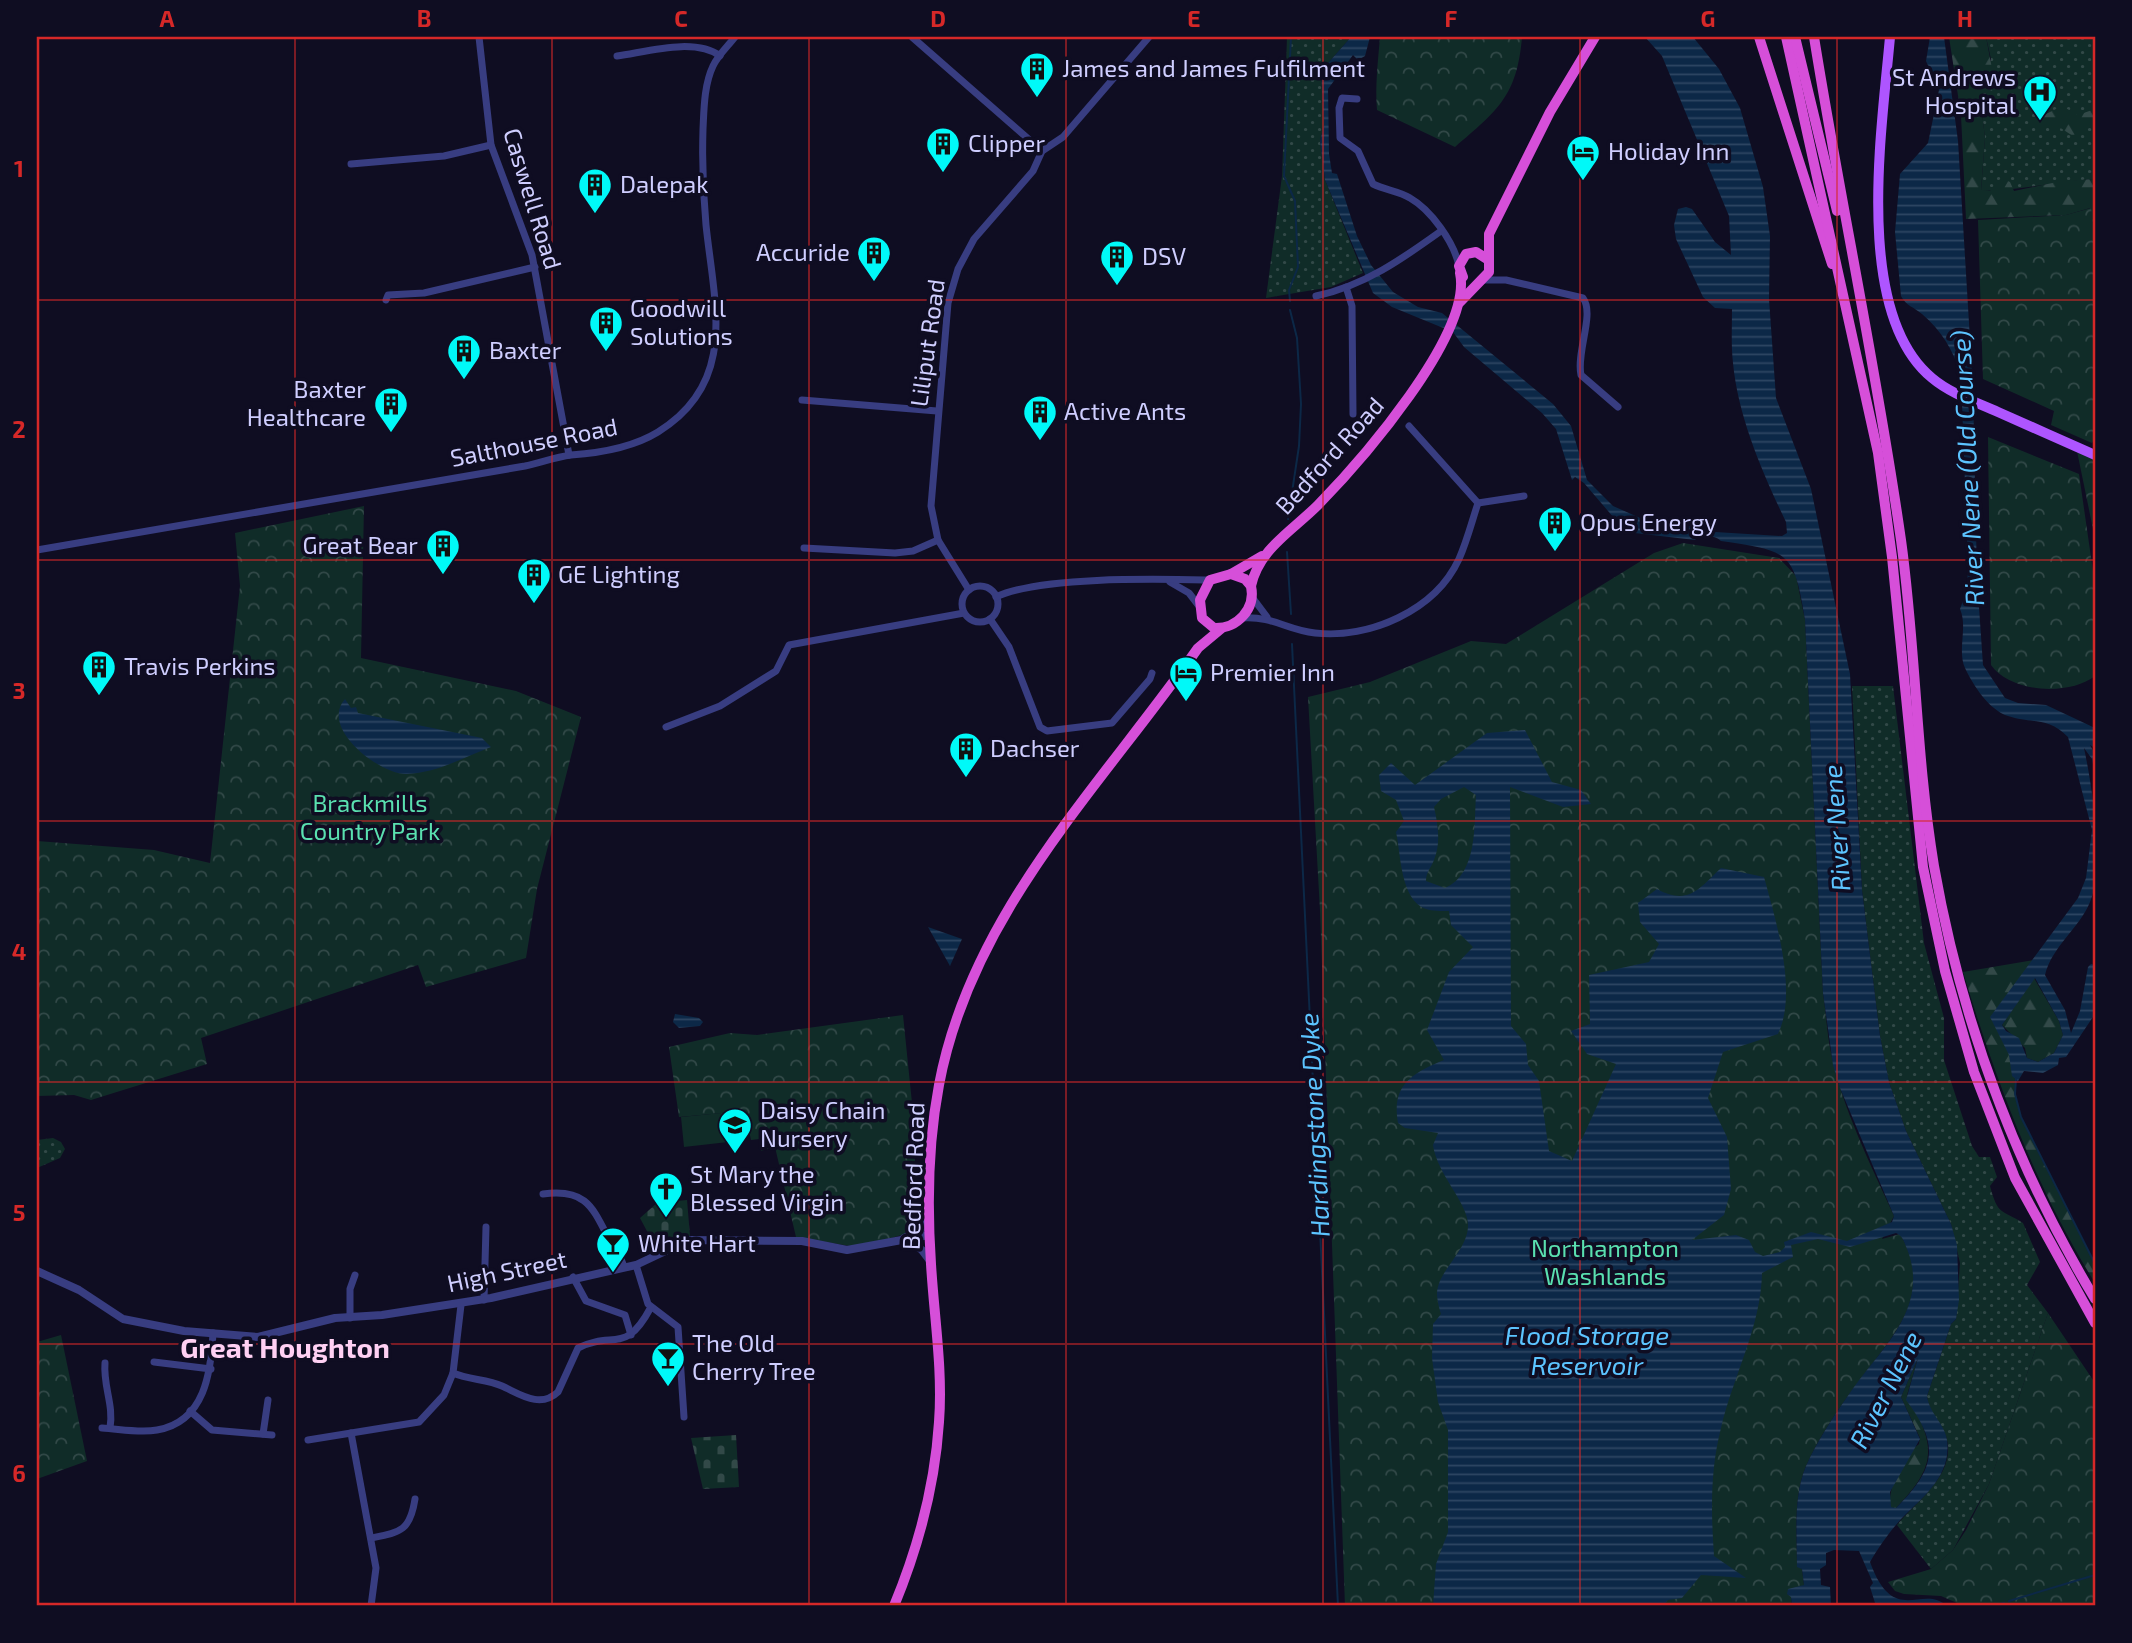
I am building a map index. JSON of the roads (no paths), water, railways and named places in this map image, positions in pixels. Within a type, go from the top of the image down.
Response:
[{"type":"highway","points":[[1489,234],[1489,272],[1482,281],[1467,280],[1460,270],[1463,258],[1489,234],[1527,155],[1595,37]]},
{"type":"highway","points":[[1759,37],[1833,268],[1847,302]]},
{"type":"highway","points":[[1786,37],[1872,415],[1886,504],[1923,867],[1945,971],[1974,1072],[2015,1178],[2095,1323]]},
{"type":"highway","points":[[1796,37],[1861,315],[1888,449],[1903,557],[1934,864],[1955,967],[1986,1069],[2029,1172],[2071,1258],[2095,1299]]},
{"type":"highway","points":[[1814,37],[1861,315]]},
{"type":"highway","points":[[1471,252],[1480,253],[1488,260]]},
{"type":"highway","name":"Bedford Road","points":[[1460,270],[1460,303]]},
{"type":"highway","name":"Bedford Road","points":[[1231,574],[1262,556],[1309,514],[1364,456],[1405,404],[1442,341],[1460,303],[1482,281]]},
{"type":"highway","name":"Bedford Road","points":[[1252,591],[1262,556]]},
{"type":"highway","points":[[1231,574],[1245,579],[1252,591],[1242,618],[1222,628],[1210,626],[1202,618],[1199,606],[1202,592],[1210,580],[1231,574]]},
{"type":"highway","name":"Bedford Road","points":[[1198,648],[1202,618]]},
{"type":"highway","name":"Bedford Road","points":[[894,1606],[922,1522],[938,1432],[937,1352],[929,1220],[933,1132],[939,1085],[951,1038],[974,975],[1014,899],[1198,648],[1222,628]]},
{"type":"main road","points":[[1890,37],[1881,129],[1879,206],[1889,308],[1900,340],[1916,363],[1940,384],[2095,455]]},
{"type":"street","name":"Caswell Road","points":[[479,37],[491,145],[535,267],[569,455]]},
{"type":"street","name":"Salthouse Road","points":[[37,550],[621,448],[658,432],[693,400],[716,350],[718,309],[706,223],[703,137],[707,84],[720,56],[735,37]]},
{"type":"street","points":[[912,37],[1042,151]]},
{"type":"street","name":"Liliput Road","points":[[969,590],[938,540],[931,506],[948,303],[958,270],[974,239],[1034,171],[1042,151],[1063,137],[1149,37]]},
{"type":"street","points":[[617,56],[692,47],[711,48],[720,56]]},
{"type":"street","points":[[1357,99],[1342,98],[1339,108],[1340,138],[1357,151],[1373,184],[1410,197],[1441,231],[1451,243],[1460,270]]},
{"type":"street","points":[[351,164],[444,156],[491,145]]},
{"type":"street","points":[[1315,296],[1357,284],[1441,231]]},
{"type":"street","points":[[1451,243],[1471,252]]},
{"type":"street","points":[[1488,260],[1506,280]]},
{"type":"street","points":[[386,300],[388,295],[424,293],[535,267]]},
{"type":"street","points":[[1482,281],[1506,280],[1583,298],[1588,304],[1579,355],[1581,374],[1618,407]]},
{"type":"street","points":[[1346,287],[1352,306],[1353,414]]},
{"type":"street","points":[[803,400],[937,411]]},
{"type":"street","points":[[1409,426],[1478,503]]},
{"type":"street","points":[[1478,503],[1524,496]]},
{"type":"street","points":[[1242,618],[1267,617],[1308,632],[1330,634],[1385,624],[1406,614],[1428,597],[1458,560],[1478,503]]},
{"type":"street","points":[[804,548],[895,553],[913,551],[938,540]]},
{"type":"street","points":[[1166,580],[1189,593],[1199,606]]},
{"type":"street","points":[[996,597],[1049,586],[1210,580]]},
{"type":"street","points":[[984,587],[996,597],[997,608],[990,619],[977,622],[964,613],[962,603],[969,590],[984,587]]},
{"type":"street","points":[[1252,591],[1267,617]]},
{"type":"street","points":[[666,727],[720,706],[776,671],[789,645],[964,613]]},
{"type":"street","points":[[990,619],[1009,648],[1040,727],[1047,731],[1112,723],[1150,679],[1152,673]]},
{"type":"street","points":[[543,1194],[569,1193],[595,1210],[612,1245],[620,1252],[624,1267]]},
{"type":"street","points":[[929,1220],[919,1230],[904,1238],[922,1250],[931,1262]]},
{"type":"street","points":[[486,1227],[488,1299]]},
{"type":"street","name":"High Street","points":[[37,1271],[79,1290],[123,1319],[213,1333],[267,1336],[335,1318],[461,1305],[510,1294],[573,1277],[636,1265],[689,1240],[802,1241],[847,1250],[929,1235]]},
{"type":"street","points":[[636,1265],[645,1300],[678,1327],[684,1417]]},
{"type":"street","points":[[350,1318],[347,1283],[355,1275]]},
{"type":"street","points":[[573,1277],[586,1300],[622,1313],[631,1335]]},
{"type":"street","points":[[308,1440],[419,1422],[443,1395],[453,1373],[461,1305]]},
{"type":"street","points":[[453,1373],[530,1399],[551,1398],[563,1385],[578,1348],[631,1335],[651,1307]]},
{"type":"street","points":[[105,1363],[104,1381],[112,1405],[106,1428],[157,1430],[179,1421],[202,1397],[211,1369],[213,1333]]},
{"type":"street","points":[[154,1362],[211,1369]]},
{"type":"street","points":[[263,1434],[268,1401]]},
{"type":"street","points":[[190,1411],[212,1430],[272,1435]]},
{"type":"street","points":[[351,1433],[376,1568],[371,1606]]},
{"type":"street","points":[[371,1538],[405,1528],[412,1518],[415,1499]]},
{"type":"water","name":"Flood Storage Reservoir","points":[[1351,37],[1370,37],[1365,56],[1358,60],[1353,55],[1328,89],[1329,154],[1332,173],[1337,174],[1357,236],[1371,265],[1393,292],[1418,307],[1442,313],[1553,404],[1571,426],[1587,480],[1613,506],[1647,521],[1696,527],[1699,531],[1782,536],[1787,533],[1786,522],[1760,465],[1740,404],[1732,356],[1732,309],[1715,308],[1703,297],[1676,239],[1674,225],[1678,209],[1686,207],[1692,209],[1715,242],[1731,255],[1729,216],[1662,56],[1645,37],[1693,37],[1719,69],[1740,108],[1763,187],[1770,236],[1769,299],[1776,398],[1811,489],[1850,674],[1862,890],[1880,1036],[1889,1082],[1906,1131],[1951,1224],[1957,1245],[1959,1300],[1956,1319],[1951,1324],[1927,1396],[1946,1434],[1945,1464],[1934,1484],[1893,1528],[1870,1562],[1879,1582],[1898,1599],[1937,1600],[1947,1606],[1876,1606],[1870,1587],[1873,1583],[1859,1551],[1834,1550],[1826,1553],[1826,1565],[1820,1569],[1821,1585],[1830,1587],[1831,1606],[1792,1606],[1791,1597],[1787,1594],[1788,1589],[1804,1585],[1802,1569],[1797,1567],[1797,1516],[1799,1490],[1806,1466],[1835,1415],[1890,1341],[1908,1307],[1913,1270],[1904,1242],[1896,1233],[1850,1247],[1818,1239],[1791,1245],[1793,1257],[1762,1273],[1752,1332],[1721,1428],[1712,1492],[1714,1556],[1746,1578],[1701,1575],[1682,1598],[1668,1600],[1663,1606],[1433,1606],[1436,1564],[1448,1532],[1448,1430],[1438,1402],[1432,1358],[1433,1324],[1441,1314],[1437,1295],[1439,1284],[1464,1243],[1468,1224],[1463,1206],[1436,1156],[1433,1145],[1438,1133],[1405,1128],[1398,1123],[1397,1110],[1401,1089],[1407,1082],[1414,1075],[1444,1060],[1427,1030],[1449,972],[1473,947],[1451,925],[1449,911],[1434,911],[1417,904],[1406,886],[1396,832],[1404,821],[1396,800],[1381,791],[1379,775],[1391,763],[1415,785],[1487,733],[1525,730],[1552,782],[1581,790],[1591,804],[1563,807],[1510,787],[1511,1026],[1526,1044],[1528,1065],[1539,1081],[1549,1151],[1572,1161],[1616,1064],[1587,1054],[1571,1031],[1590,1024],[1589,975],[1649,962],[1659,944],[1640,922],[1638,903],[1657,889],[1677,896],[1692,893],[1721,868],[1764,877],[1783,956],[1786,998],[1784,1017],[1778,1034],[1723,1052],[1708,1098],[1727,1137],[1731,1189],[1724,1215],[1692,1240],[1736,1235],[1749,1240],[1755,1252],[1763,1256],[1780,1252],[1785,1247],[1784,1242],[1811,1232],[1847,1241],[1892,1222],[1894,1216],[1840,1088],[1833,1065],[1823,993],[1805,620],[1797,580],[1791,567],[1784,558],[1774,552],[1721,541],[1712,536],[1695,540],[1626,532],[1584,483],[1575,477],[1572,480],[1556,429],[1542,413],[1464,347],[1453,332],[1392,307],[1373,293],[1325,180],[1320,141],[1324,125],[1321,71]],"holes":[[[1464,787],[1476,795],[1472,847],[1463,872],[1445,888],[1426,881],[1438,847],[1434,807],[1441,799]],[[1918,1358],[1906,1400],[1924,1430],[1929,1456],[1919,1481],[1896,1508],[1891,1507],[1890,1492],[1920,1439],[1901,1397]]]},
{"type":"water","name":"River Nene (Old Course)","points":[[1930,37],[1944,37],[1958,141],[1973,389],[1977,578],[1983,665],[2005,698],[2018,703],[2046,705],[2095,728],[2095,748],[2090,745],[2095,754],[2095,775],[2092,759],[2084,748],[2096,826],[2097,869],[2094,887],[2085,912],[2053,955],[2045,975],[2065,1010],[2071,1033],[2080,1011],[2088,967],[2095,965],[2095,1014],[2066,1057],[2059,1058],[2058,1065],[2043,1073],[2024,1071],[2018,1081],[2012,1076],[2009,1055],[1990,1017],[2078,898],[2086,878],[2092,830],[2068,737],[2061,730],[2046,723],[2008,716],[1994,708],[1977,689],[1963,661],[1963,623],[1960,609],[1967,590],[1968,565],[1961,375],[1941,334],[1901,296],[1895,232],[1900,174],[1928,143],[1939,90],[1926,61]],"holes":[[[2035,978],[2059,1021],[2063,1035],[2054,1053],[2038,1062],[2027,1058],[2019,1038],[2006,1031],[2002,1025]]]},
{"type":"water","points":[[345,699],[351,708],[356,707],[358,713],[482,738],[491,747],[429,771],[407,774],[396,772],[369,758],[346,736],[340,723],[339,711]]},
{"type":"water","points":[[928,927],[962,939],[950,966]]},
{"type":"water","points":[[675,1014],[699,1018],[703,1022],[700,1026],[679,1028],[673,1022]]},
{"type":"waterway","name":"Hardingstone Dyke","points":[[1290,301],[1289,290],[1298,267],[1295,201],[1284,176],[1291,37]]},
{"type":"waterway","name":"Hardingstone Dyke","points":[[1288,519],[1299,446],[1301,404],[1297,338],[1290,310]]},
{"type":"waterway","name":"Hardingstone Dyke","points":[[1287,552],[1291,614]]},
{"type":"waterway","name":"Hardingstone Dyke","points":[[1292,644],[1338,1606]]},
{"type":"waterway","points":[[2016,1078],[2015,1094],[2021,1117],[2095,1264]]},
{"type":"waterway","points":[[2009,1601],[2095,1575]]},
{"type":"waterway","points":[[1992,1606],[2004,1603]]},
{"type":"place","name":"James and James Fulfilment","points":[[1037,99]]},
{"type":"place","name":"St Andrews Hospital","points":[[2040,122]]},
{"type":"place","name":"Clipper","points":[[943,174]]},
{"type":"place","name":"Holiday Inn","points":[[1583,182]]},
{"type":"place","name":"Dalepak","points":[[595,215]]},
{"type":"place","name":"Accuride","points":[[874,283]]},
{"type":"place","name":"DSV","points":[[1117,287]]},
{"type":"place","name":"Goodwill Solutions","points":[[606,353]]},
{"type":"place","name":"Baxter","points":[[464,381]]},
{"type":"place","name":"Baxter Healthcare","points":[[391,434]]},
{"type":"place","name":"Active Ants","points":[[1040,442]]},
{"type":"place","name":"Opus Energy","points":[[1555,553]]},
{"type":"place","name":"Great Bear","points":[[443,576]]},
{"type":"place","name":"GE Lighting","points":[[534,605]]},
{"type":"place","name":"Travis Perkins","points":[[99,697]]},
{"type":"place","name":"Premier Inn","points":[[1186,703]]},
{"type":"place","name":"Dachser","points":[[966,779]]},
{"type":"place","name":"Daisy Chain Nursery","points":[[735,1155]]},
{"type":"place","name":"St Mary the Blessed Virgin","points":[[666,1219]]},
{"type":"place","name":"White Hart","points":[[613,1274]]},
{"type":"place","name":"The Old Cherry Tree","points":[[668,1388]]},
{"type":"district","name":"Great Houghton","points":[[285,1348]]},
{"type":"park label","name":"Brackmills Country Park","points":[[370,818]]},
{"type":"park label","name":"Northampton Washlands","points":[[1605,1263]]},
{"type":"water label","name":"River Nene","points":[[1837,828]]},
{"type":"water label","name":"River Nene","points":[[1886,1390]]}]
